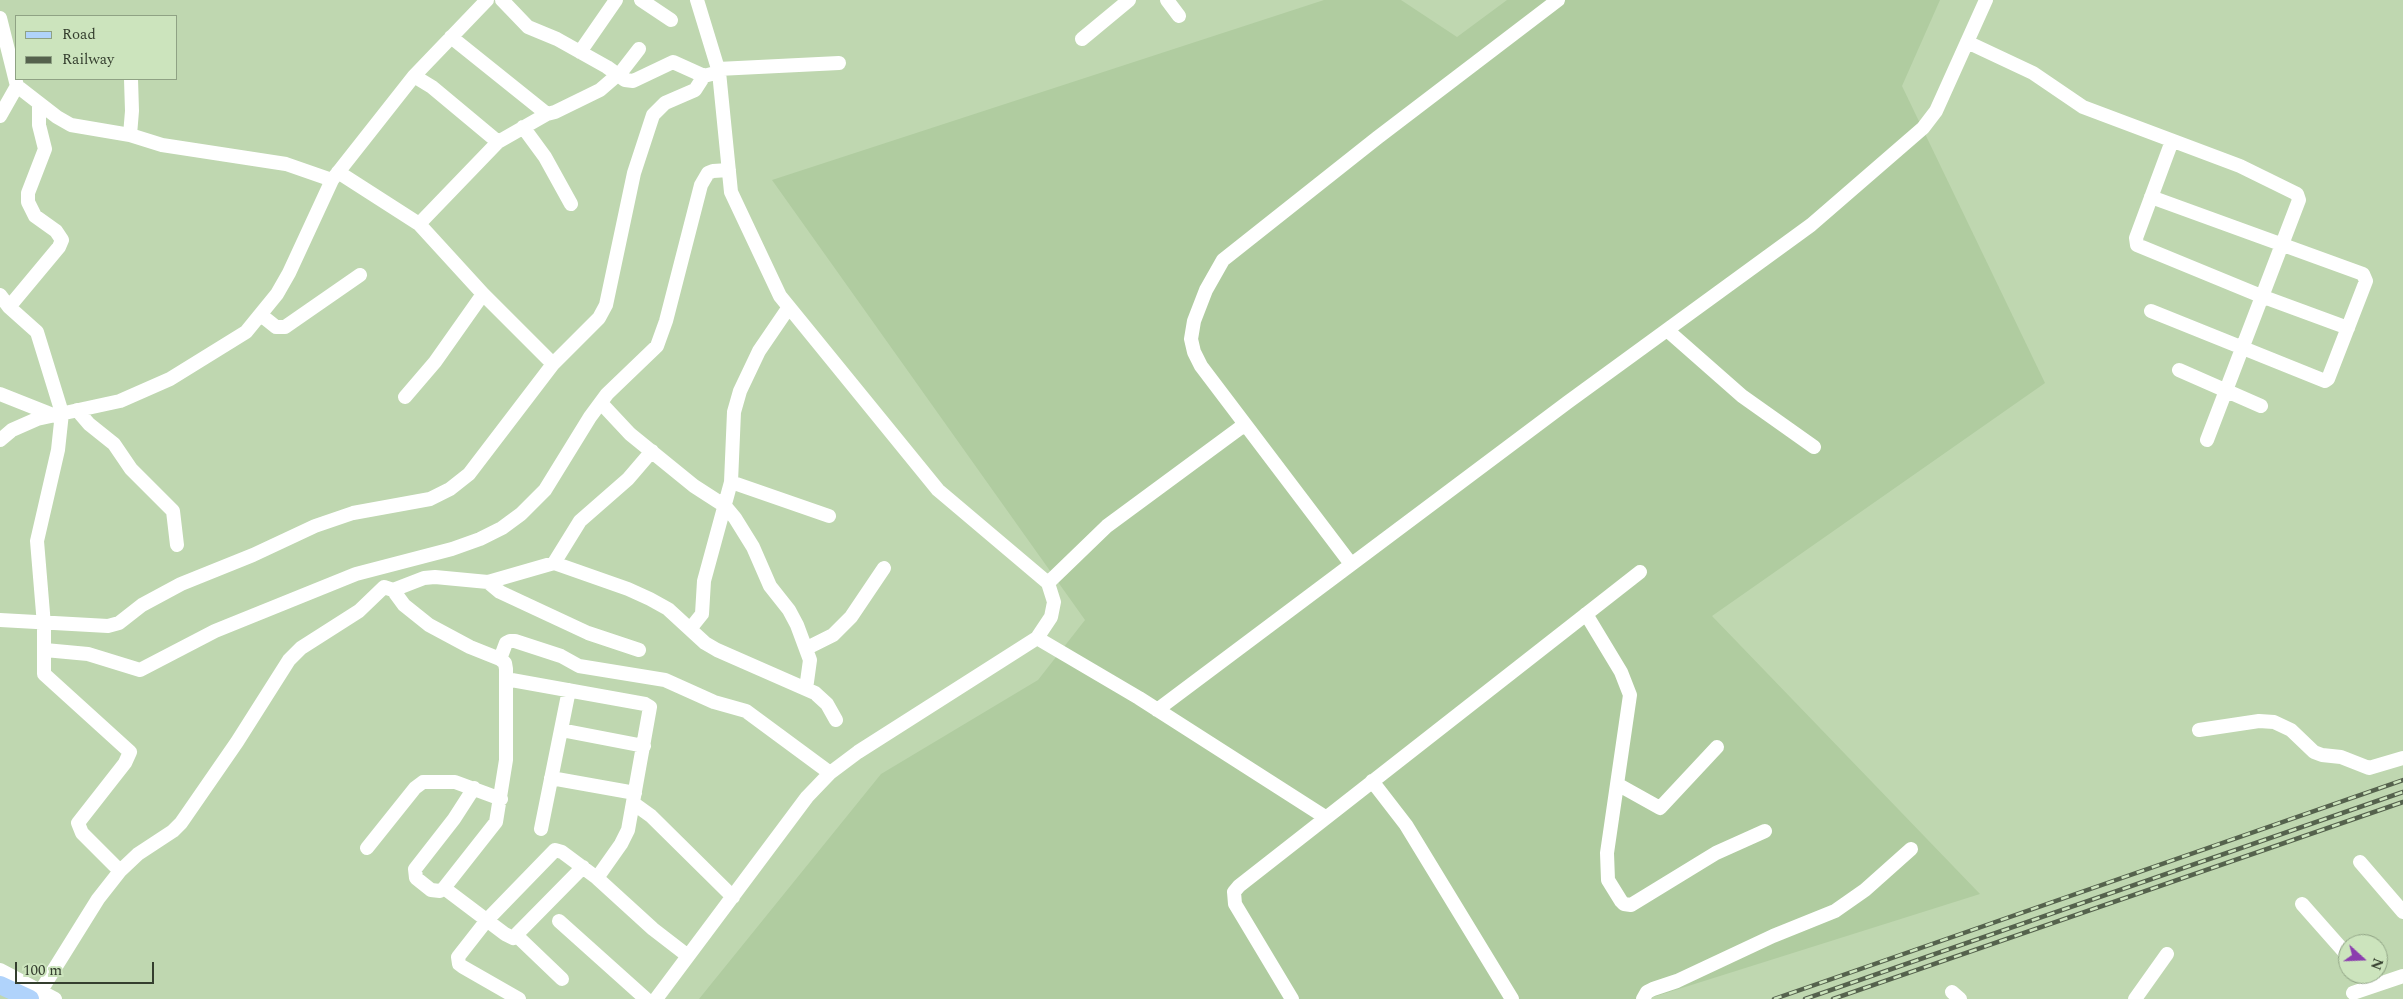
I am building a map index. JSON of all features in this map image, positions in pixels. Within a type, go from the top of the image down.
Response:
[{"type":"main road","points":[[0,985],[35,996]]},
{"type":"street","points":[[502,0],[528,27],[557,39],[618,74],[624,80],[633,81],[672,62],[704,76],[719,73],[839,63]]},
{"type":"street","points":[[580,52],[616,0]]},
{"type":"street","points":[[641,0],[671,20]]},
{"type":"street","points":[[656,999],[807,797],[830,773],[858,752],[1037,638],[1051,617],[1054,602],[1048,583],[938,490],[780,296],[733,200],[719,73],[697,0]]},
{"type":"street","points":[[1082,39],[1128,0]]},
{"type":"street","points":[[1167,0],[1179,16]]},
{"type":"street","points":[[1351,564],[1201,366],[1194,352],[1191,339],[1194,321],[1206,290],[1223,260],[1366,147],[1558,0]]},
{"type":"street","points":[[1157,710],[1351,564],[1810,225],[1923,128],[1936,111],[1986,0]]},
{"type":"street","points":[[0,440],[12,430],[37,419],[120,400],[170,379],[232,343],[246,332],[261,315],[289,273],[335,176],[414,76],[481,2]]},
{"type":"street","points":[[0,18],[16,86],[71,125],[130,135],[162,145],[286,164],[335,176],[419,224],[483,294],[553,364]]},
{"type":"street","points":[[450,37],[547,114]]},
{"type":"street","points":[[1967,42],[2033,72],[2083,107],[2240,166],[2297,194],[2299,200],[2207,440]]},
{"type":"street","points":[[419,224],[498,142],[547,114],[600,90],[618,74],[639,49]]},
{"type":"street","points":[[414,76],[432,87],[498,142]]},
{"type":"street","points":[[0,620],[44,624],[108,626],[119,623],[142,605],[180,584],[253,555],[315,526],[353,513],[430,499],[450,489],[469,474],[553,364],[599,318],[606,305],[634,173],[653,115],[666,103],[695,90],[704,76]]},
{"type":"street","points":[[130,135],[132,111],[131,80]]},
{"type":"street","points":[[0,116],[16,86]]},
{"type":"street","points":[[9,307],[59,247],[62,240],[56,231],[36,216],[28,202],[28,193],[46,149],[39,124],[39,104]]},
{"type":"street","points":[[523,127],[545,157],[571,204]]},
{"type":"street","points":[[2172,141],[2136,238],[2137,245],[2261,296],[2348,328]]},
{"type":"street","points":[[45,648],[88,654],[140,670],[215,631],[356,574],[424,557],[480,539],[502,528],[521,514],[545,490],[590,417],[607,394],[657,346],[666,321],[701,185],[708,174],[728,168]]},
{"type":"street","points":[[2151,197],[2363,274],[2366,281],[2328,379],[2325,381],[2151,311]]},
{"type":"street","points":[[261,315],[276,327],[285,328],[360,275]]},
{"type":"street","points":[[405,398],[434,362],[483,294]]},
{"type":"street","points":[[0,295],[9,307],[32,326],[40,338],[57,414],[58,450],[37,541],[44,624],[44,674],[130,752],[126,763],[78,823],[82,833],[120,871]]},
{"type":"street","points":[[690,629],[702,614],[704,582],[731,482],[734,412],[740,392],[759,351],[789,306]]},
{"type":"street","points":[[1667,330],[1742,396],[1814,447]]},
{"type":"street","points":[[2179,370],[2261,406]]},
{"type":"street","points":[[0,394],[57,414]]},
{"type":"street","points":[[602,403],[630,434],[694,486],[725,506],[735,518],[753,547],[770,586],[789,610],[807,648],[810,670],[806,690]]},
{"type":"street","points":[[77,410],[89,424],[114,444],[131,469],[173,511],[177,545]]},
{"type":"street","points":[[1048,583],[1107,526],[1244,425]]},
{"type":"street","points":[[554,563],[580,521],[628,479],[652,451]]},
{"type":"street","points":[[731,482],[829,516]]},
{"type":"street","points":[[393,590],[424,578],[435,577],[488,582],[554,563],[628,588],[650,599],[668,610],[704,643],[821,698],[836,720]]},
{"type":"street","points":[[807,648],[833,634],[852,617],[884,568]]},
{"type":"street","points":[[1292,999],[1235,904],[1233,898],[1239,886],[1640,572]]},
{"type":"street","points":[[488,582],[507,595],[588,633],[639,650]]},
{"type":"street","points":[[35,996],[89,912],[120,871],[138,854],[173,832],[181,823],[237,742],[289,660],[302,648],[359,611],[379,590],[389,587],[404,605],[428,625],[505,663],[506,760],[499,811],[491,829],[444,888],[440,891],[431,890],[416,878],[415,869],[454,819],[474,788]]},
{"type":"street","points":[[1586,614],[1621,672],[1630,695],[1606,871],[1614,892],[1628,906],[1716,853],[1765,831]]},
{"type":"street","points":[[1037,638],[1157,710],[1325,817]]},
{"type":"street","points":[[500,659],[506,643],[515,641],[561,656],[574,665],[665,680],[714,702],[746,711],[830,773]]},
{"type":"street","points":[[506,679],[649,705],[650,710],[644,746],[626,835],[597,878]]},
{"type":"street","points":[[541,829],[569,690]]},
{"type":"street","points":[[2199,730],[2259,721],[2274,722],[2290,730],[2314,752],[2322,755],[2341,757],[2369,768],[2403,758]]},
{"type":"street","points":[[560,730],[644,746]]},
{"type":"street","points":[[1617,784],[1660,808],[1717,747]]},
{"type":"street","points":[[551,778],[634,798],[733,897]]},
{"type":"street","points":[[1372,781],[1406,825],[1512,999]]},
{"type":"street","points":[[367,848],[415,788],[423,782],[454,782],[501,799]]},
{"type":"street","points":[[1643,999],[1646,992],[1677,981],[1780,933],[1835,911],[1865,890],[1911,849]]},
{"type":"street","points":[[519,999],[459,964],[458,957],[487,920],[555,850],[562,852],[597,878],[653,929],[688,956]]},
{"type":"street","points":[[2360,862],[2403,912]]},
{"type":"street","points":[[444,888],[510,937],[516,935],[583,867]]},
{"type":"street","points":[[2302,904],[2338,945]]},
{"type":"street","points":[[559,921],[646,999]]},
{"type":"street","points":[[516,935],[562,979]]},
{"type":"street","points":[[2135,999],[2167,954]]},
{"type":"street","points":[[0,970],[35,996],[55,999]]},
{"type":"street","points":[[2353,993],[2403,976]]},
{"type":"shaded area","points":[[1324,0],[1401,0],[1457,37],[1507,0],[1940,0],[1902,86],[2045,383],[1712,616],[1980,894],[1647,999],[699,999],[881,774],[1038,680],[1085,620],[772,180]]},
{"type":"railway","points":[[1774,999],[2403,780]]},
{"type":"railway","points":[[1805,999],[2403,792]]},
{"type":"railway","points":[[1833,999],[2403,802]]}]
